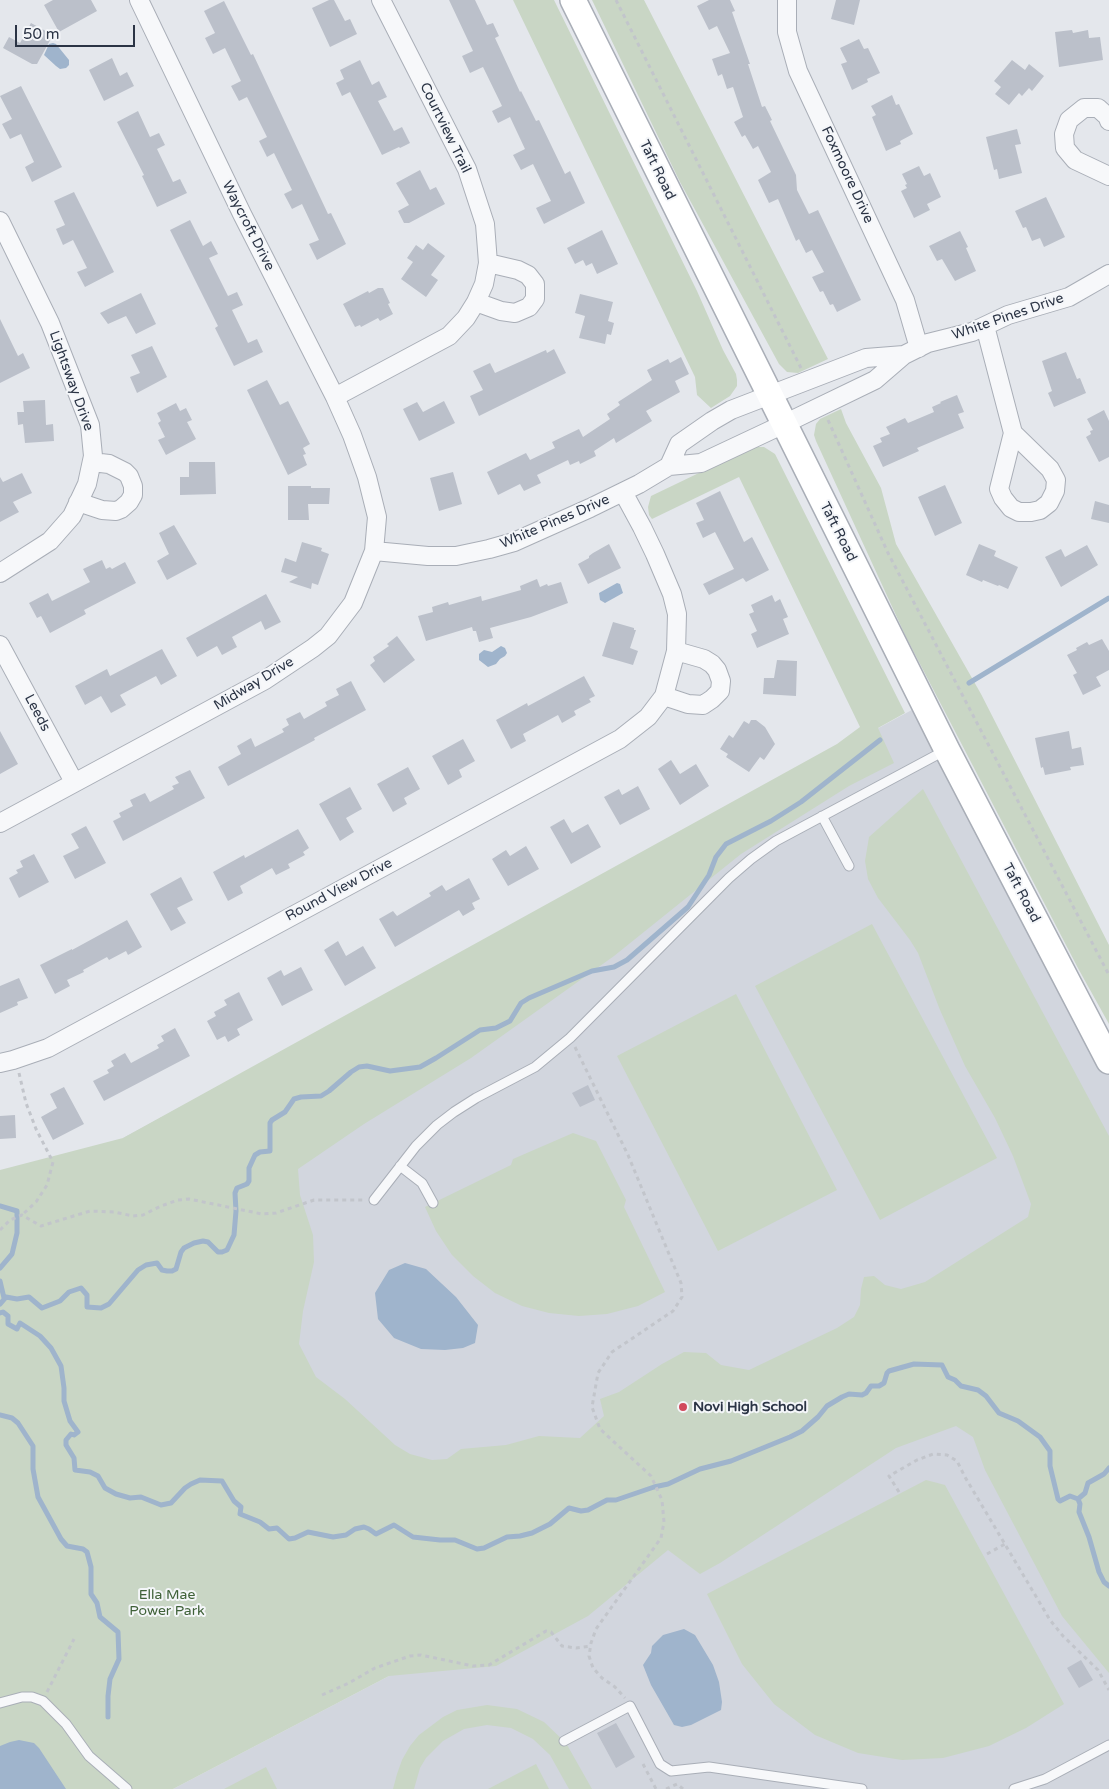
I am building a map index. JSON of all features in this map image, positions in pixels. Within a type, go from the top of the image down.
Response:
[{"type":"street","name":"Waycroft Drive","points":[[139,0],[242,214],[335,397],[358,451]]},
{"type":"street","name":"Courtview Trail","points":[[335,397],[449,336],[466,318],[476,302],[484,284],[488,262],[485,224],[467,170],[381,0]]},
{"type":"street","name":"Taft Road","points":[[573,0],[947,750],[1109,1061]]},
{"type":"street","name":"Foxmoore Drive","points":[[786,0],[787,32],[798,71],[905,300],[912,352]]},
{"type":"street","points":[[1109,121],[1108,117],[1098,108],[1084,108],[1069,120],[1064,134],[1064,148],[1075,160],[1109,176]]},
{"type":"street","name":"Lightsway Drive","points":[[0,221],[50,322],[90,425],[93,456],[87,484],[72,516],[50,541],[0,573]]},
{"type":"street","points":[[476,302],[501,311],[515,313],[529,307],[534,299],[535,284],[528,274],[488,262]]},
{"type":"street","name":"White Pines Drive","points":[[374,550],[428,556],[456,556],[489,549],[532,535],[623,492],[668,466],[701,462],[875,380],[912,352],[928,343],[972,332],[1008,315],[1069,297],[1109,274]]},
{"type":"street","points":[[985,326],[1013,433]]},
{"type":"street","name":"White Pines Drive","points":[[668,466],[679,444],[731,410],[866,358],[912,352]]},
{"type":"street","name":"Midway Drive","points":[[0,823],[266,680],[328,636],[352,602],[374,550],[377,517],[358,451]]},
{"type":"street","points":[[78,502],[95,508],[116,511],[129,502],[133,495],[133,486],[125,472],[108,464],[92,462]]},
{"type":"street","name":"Round View Drive","points":[[8,1061],[48,1048],[620,739],[648,717],[664,696],[676,652],[677,614],[672,594],[642,526],[623,492]]},
{"type":"street","name":"Leeds","points":[[0,645],[74,782]]},
{"type":"street","points":[[664,696],[688,704],[703,705],[720,691],[721,681],[717,670],[712,664],[704,659],[676,652]]},
{"type":"lane","points":[[374,1200],[416,1146],[437,1125],[454,1112],[535,1067],[570,1038],[752,858],[776,841],[947,750]]},
{"type":"lane","points":[[822,816],[849,866]]},
{"type":"lane","points":[[400,1166],[422,1183],[433,1203]]},
{"type":"lane","points":[[0,1703],[22,1697],[32,1697],[43,1701],[66,1724],[89,1756],[127,1789]]},
{"type":"lane","points":[[564,1741],[630,1706],[660,1764],[671,1771],[709,1767],[862,1789]]},
{"type":"lane","points":[[1014,1789],[1044,1779],[1109,1745]]},
{"type":"path","points":[[616,0],[808,379]]},
{"type":"path","points":[[821,406],[888,553],[1109,975]]},
{"type":"path","points":[[570,1038],[628,1155],[681,1283],[682,1297],[673,1310],[612,1352],[598,1373],[592,1407],[600,1429],[614,1444],[651,1476],[662,1500],[664,1522],[661,1538],[596,1629],[589,1656],[593,1668],[602,1678],[615,1687],[630,1706]]},
{"type":"path","points":[[0,1230],[10,1220],[22,1215],[36,1202],[47,1185],[53,1162],[36,1129],[8,1061]]},
{"type":"path","points":[[22,1215],[41,1226],[90,1211],[114,1212],[133,1216],[143,1215],[178,1200],[189,1199],[262,1214],[276,1213],[314,1200],[374,1200]]},
{"type":"path","points":[[899,1492],[889,1476],[917,1460],[933,1454],[947,1455],[957,1461],[1050,1620],[1062,1636],[1098,1670],[1109,1690]]},
{"type":"path","points":[[987,1554],[1005,1544]]},
{"type":"path","points":[[322,1695],[375,1668],[410,1656],[421,1655],[473,1666],[490,1664],[546,1631],[550,1632],[562,1646],[576,1648],[591,1646]]},
{"type":"path","points":[[43,1701],[74,1639]]},
{"type":"path","points":[[643,1764],[656,1789]]},
{"type":"path","points":[[666,1789],[677,1784],[683,1789]]},
{"type":"shaded area","name":"Novi High School","points":[[921,705],[1109,1076],[1109,1789],[173,1789],[389,1676],[123,1138]]},
{"type":"green space","points":[[513,0],[554,0],[697,291],[723,350],[736,374],[737,380],[737,386],[730,396],[711,408],[697,395],[695,377]]},
{"type":"green space","points":[[592,0],[644,0],[828,359],[798,373],[787,372],[779,364],[680,182]]},
{"type":"green space","points":[[841,409],[846,423],[881,488],[896,544],[981,694],[1109,945],[1109,1024],[906,637],[816,441],[814,435],[816,424],[820,419]]},
{"type":"green space","name":"Ella Mae Power Park","points":[[753,447],[764,447],[775,454],[905,713],[878,728],[894,763],[849,786],[741,854],[614,956],[471,1058],[364,1124],[298,1169],[300,1195],[313,1235],[314,1262],[303,1311],[299,1344],[316,1377],[345,1399],[395,1445],[410,1454],[432,1460],[447,1459],[461,1449],[506,1445],[539,1436],[580,1438],[604,1416],[600,1399],[619,1392],[684,1352],[706,1353],[721,1365],[749,1370],[837,1328],[854,1317],[860,1305],[864,1277],[874,1276],[885,1285],[901,1289],[925,1282],[1028,1217],[1031,1204],[1013,1156],[995,1118],[965,1066],[940,1010],[918,953],[878,898],[868,879],[865,861],[869,837],[923,789],[1109,1136],[1109,1673],[1062,1616],[985,1470],[973,1437],[956,1426],[896,1448],[720,1563],[700,1574],[668,1550],[588,1616],[496,1666],[389,1676],[173,1789],[0,1789],[0,1170],[123,1138],[837,744],[860,727],[739,477],[652,519],[649,515],[648,507],[651,496]]},
{"type":"green space","points":[[872,924],[997,1158],[880,1220],[755,986]]},
{"type":"green space","points":[[736,994],[837,1190],[718,1251],[617,1056]]},
{"type":"green space","points":[[573,1133],[596,1141],[626,1200],[624,1207],[665,1292],[638,1306],[607,1314],[579,1316],[549,1313],[522,1306],[495,1293],[473,1276],[452,1255],[436,1231],[425,1207],[511,1165],[513,1159]]},
{"type":"green space","points":[[926,1480],[945,1485],[1064,1704],[1026,1728],[989,1746],[943,1758],[902,1760],[858,1753],[815,1735],[774,1704],[742,1664],[707,1594]]},
{"type":"green space","points":[[487,1705],[517,1709],[544,1722],[566,1743],[592,1789],[569,1789],[550,1755],[533,1739],[511,1728],[487,1725],[464,1729],[443,1741],[426,1758],[420,1768],[414,1789],[393,1789],[402,1760],[419,1735],[443,1717],[457,1710]]},
{"type":"green space","points":[[536,1764],[549,1789],[488,1789]]},
{"type":"green space","points":[[266,1767],[277,1789],[224,1789]]},
{"type":"water","points":[[53,43],[69,60],[69,65],[66,68],[60,69],[44,55],[49,44]]},
{"type":"water","points":[[617,583],[620,584],[623,593],[605,603],[600,600],[599,593]]},
{"type":"water","points":[[501,646],[505,648],[507,653],[496,664],[488,667],[479,660],[479,654],[484,650],[492,652]]},
{"type":"water","points":[[405,1263],[426,1269],[456,1297],[478,1325],[475,1343],[463,1348],[445,1350],[421,1349],[394,1338],[378,1319],[375,1293],[389,1270]]},
{"type":"water","points":[[684,1629],[695,1635],[713,1665],[719,1682],[722,1702],[721,1710],[691,1725],[682,1727],[674,1725],[651,1685],[643,1665],[651,1653],[652,1646],[663,1635]]},
{"type":"water","points":[[19,1740],[34,1743],[39,1748],[66,1789],[0,1789],[0,1746]]},
{"type":"building","points":[[53,0],[91,0],[97,11],[59,32],[44,5]]},
{"type":"building","points":[[329,0],[334,0],[345,21],[350,19],[357,34],[330,47],[312,8]]},
{"type":"building","points":[[449,0],[475,0],[487,25],[493,23],[499,36],[495,38],[520,92],[536,121],[539,120],[565,174],[570,171],[585,203],[544,224],[536,208],[551,201],[533,164],[521,170],[513,155],[525,149],[510,117],[498,123],[492,111],[502,106],[483,67],[470,73],[462,56],[473,51]]},
{"type":"building","points":[[709,0],[730,0],[735,11],[732,12],[750,64],[748,64],[762,107],[765,106],[772,120],[770,121],[796,175],[797,190],[809,214],[818,210],[861,300],[837,312],[833,304],[830,305],[823,291],[820,292],[812,277],[824,272],[812,250],[806,253],[799,239],[796,241],[778,199],[769,203],[758,180],[771,172],[758,146],[753,149],[745,135],[742,137],[734,122],[743,117],[733,87],[727,89],[722,74],[718,76],[712,59],[730,53],[717,26],[709,30],[697,6]]},
{"type":"building","points":[[836,0],[860,0],[854,25],[831,19]]},
{"type":"building","points":[[224,1],[251,55],[253,54],[328,214],[331,213],[346,244],[317,260],[309,244],[319,240],[302,204],[292,209],[284,194],[292,190],[274,153],[267,157],[259,141],[267,137],[247,97],[239,101],[231,86],[241,81],[225,48],[213,54],[205,38],[215,33],[204,11]]},
{"type":"building","points":[[31,23],[53,35],[37,64],[32,64],[3,48],[9,37],[20,43]]},
{"type":"building","points":[[1072,30],[1073,33],[1088,30],[1089,38],[1100,37],[1103,60],[1059,67],[1055,32]]},
{"type":"building","points":[[859,39],[864,49],[868,48],[880,73],[867,79],[868,82],[852,90],[841,64],[847,62],[840,48]]},
{"type":"building","points":[[112,58],[120,76],[127,72],[134,86],[104,101],[89,70]]},
{"type":"building","points":[[360,60],[372,85],[379,81],[387,97],[378,101],[394,131],[402,127],[410,143],[382,155],[350,92],[342,96],[336,83],[344,79],[340,70]]},
{"type":"building","points":[[1012,60],[1025,70],[1029,64],[1044,76],[1032,91],[1029,88],[1022,96],[1019,93],[1009,105],[995,94],[1001,87],[994,81]]},
{"type":"building","points":[[21,86],[62,167],[32,182],[25,167],[34,162],[21,134],[10,139],[2,124],[12,119],[0,96]]},
{"type":"building","points":[[892,95],[896,105],[899,104],[913,134],[900,141],[901,144],[886,151],[872,117],[876,115],[871,106]]},
{"type":"building","points":[[138,111],[150,137],[159,133],[165,145],[157,149],[173,182],[180,179],[187,193],[157,207],[142,176],[144,175],[117,122]]},
{"type":"building","points":[[1017,129],[1021,144],[1015,145],[1022,173],[999,179],[997,169],[994,170],[986,137]]},
{"type":"building","points":[[919,166],[924,176],[930,173],[941,197],[927,204],[930,210],[914,218],[901,191],[907,188],[902,174]]},
{"type":"building","points":[[420,170],[430,190],[436,187],[445,204],[409,223],[404,223],[398,211],[409,205],[396,183]]},
{"type":"building","points":[[74,192],[114,272],[85,287],[77,272],[87,268],[73,240],[63,245],[56,229],[65,225],[54,201]]},
{"type":"building","points":[[1046,197],[1065,237],[1044,247],[1040,238],[1032,241],[1026,227],[1023,228],[1015,211]]},
{"type":"building","points":[[190,220],[203,246],[211,241],[218,254],[209,258],[228,296],[237,292],[243,305],[232,310],[248,343],[257,339],[263,352],[234,366],[215,328],[218,326],[170,230]]},
{"type":"building","points":[[602,230],[618,264],[597,274],[592,263],[586,266],[583,260],[575,264],[567,248]]},
{"type":"building","points":[[960,231],[976,271],[955,281],[942,259],[937,261],[929,246]]},
{"type":"building","points":[[428,243],[445,256],[431,275],[438,280],[426,297],[401,279],[413,262],[407,258],[416,245],[423,250]]},
{"type":"building","points":[[378,288],[383,288],[393,314],[380,321],[378,318],[361,327],[360,325],[355,327],[343,304]]},
{"type":"building","points":[[141,293],[156,324],[136,334],[126,316],[108,324],[100,313]]},
{"type":"building","points":[[580,294],[613,302],[608,321],[614,323],[611,335],[607,334],[605,344],[579,338],[585,316],[575,313]]},
{"type":"building","points":[[0,319],[18,356],[23,353],[30,368],[0,383]]},
{"type":"building","points":[[152,346],[167,377],[137,393],[130,377],[140,373],[131,355]]},
{"type":"building","points":[[554,349],[566,373],[479,416],[470,396],[483,390],[473,371],[490,363],[495,373],[546,350],[547,353]]},
{"type":"building","points":[[1066,352],[1077,379],[1080,378],[1086,393],[1054,407],[1048,393],[1052,391],[1042,361]]},
{"type":"building","points":[[681,357],[689,374],[675,381],[680,392],[646,411],[652,421],[616,443],[614,438],[594,451],[596,456],[580,464],[579,461],[570,465],[568,460],[537,475],[541,483],[524,491],[520,484],[498,495],[487,472],[526,453],[530,460],[555,448],[552,442],[579,429],[583,437],[610,419],[607,414],[620,405],[618,402],[652,380],[647,370],[668,359],[670,363]]},
{"type":"building","points":[[267,380],[280,405],[288,401],[310,444],[303,448],[306,454],[303,455],[307,465],[288,475],[247,390]]},
{"type":"building","points":[[957,395],[964,412],[958,414],[964,428],[917,448],[919,451],[883,467],[873,446],[882,442],[880,438],[890,434],[886,427],[905,418],[908,423],[934,412],[932,407]]},
{"type":"building","points":[[45,400],[46,425],[53,424],[54,441],[25,443],[23,424],[18,425],[17,412],[24,412],[23,401]]},
{"type":"building","points":[[444,401],[455,423],[419,441],[403,409],[417,402],[423,412]]},
{"type":"building","points":[[176,403],[180,411],[186,408],[192,420],[187,422],[196,439],[166,455],[158,440],[165,437],[158,423],[161,421],[157,413]]},
{"type":"building","points":[[1104,410],[1109,421],[1109,457],[1099,462],[1086,437],[1093,430],[1087,419]]},
{"type":"building","points":[[189,462],[215,462],[216,494],[180,495],[180,477],[189,477]]},
{"type":"building","points":[[453,472],[462,504],[439,511],[430,478]]},
{"type":"building","points":[[22,473],[32,493],[13,502],[19,512],[0,522],[0,477],[3,482]]},
{"type":"building","points":[[945,485],[962,523],[935,536],[918,497]]},
{"type":"building","points":[[288,486],[330,488],[329,504],[308,504],[309,520],[288,520]]},
{"type":"building","points":[[720,491],[744,542],[752,537],[769,570],[746,582],[743,578],[709,595],[703,584],[734,569],[715,532],[703,538],[696,523],[704,520],[696,503]]},
{"type":"building","points":[[1095,501],[1109,505],[1109,523],[1091,519]]},
{"type":"building","points":[[174,525],[197,564],[167,580],[157,561],[169,554],[159,533]]},
{"type":"building","points":[[302,542],[322,548],[321,551],[329,554],[318,585],[312,583],[311,589],[289,582],[298,577],[281,572],[285,558],[296,562]]},
{"type":"building","points":[[609,544],[621,568],[588,584],[578,564]]},
{"type":"building","points":[[979,544],[996,551],[994,556],[1018,567],[1008,589],[983,580],[982,582],[966,575]]},
{"type":"building","points":[[1087,545],[1098,565],[1061,587],[1045,557],[1061,549],[1065,557]]},
{"type":"building","points":[[102,560],[106,569],[110,567],[112,569],[125,562],[136,583],[84,610],[86,614],[50,633],[41,616],[37,618],[29,603],[48,593],[52,601],[90,582],[83,569]]},
{"type":"building","points":[[537,579],[540,587],[561,582],[568,603],[531,617],[490,628],[493,638],[479,642],[476,631],[473,631],[472,627],[426,641],[418,616],[433,612],[432,607],[448,602],[449,605],[481,596],[482,601],[521,590],[520,586]]},
{"type":"building","points":[[266,594],[281,622],[265,630],[261,621],[232,637],[237,647],[222,655],[217,646],[197,657],[186,638]]},
{"type":"building","points":[[772,595],[775,602],[780,599],[788,617],[783,619],[789,634],[757,648],[751,634],[757,631],[749,614],[754,612],[751,605]]},
{"type":"building","points":[[613,622],[636,630],[630,648],[638,651],[633,665],[602,656]]},
{"type":"building","points":[[397,636],[415,660],[384,683],[370,665],[375,661],[373,657],[389,646],[387,644]]},
{"type":"building","points":[[1102,639],[1109,651],[1109,670],[1096,677],[1101,686],[1083,695],[1073,675],[1077,673],[1067,655],[1087,642],[1089,645]]},
{"type":"building","points":[[162,649],[177,676],[161,685],[156,676],[120,695],[126,705],[111,713],[101,696],[85,705],[75,686],[107,669],[110,676]]},
{"type":"building","points":[[777,660],[797,661],[796,696],[763,694],[764,678],[774,678]]},
{"type":"building","points":[[584,676],[595,696],[589,699],[591,702],[574,711],[576,715],[562,723],[558,715],[523,734],[526,741],[511,749],[496,720],[527,703],[528,706]]},
{"type":"building","points":[[351,681],[366,710],[314,738],[315,740],[228,786],[218,767],[241,754],[237,746],[251,738],[255,747],[284,732],[282,729],[289,725],[286,719],[300,712],[304,719],[327,706],[325,702],[339,695],[336,689]]},
{"type":"building","points":[[751,720],[756,720],[765,727],[775,744],[764,760],[760,757],[749,772],[726,757],[728,754],[720,749],[729,735],[733,738],[744,721],[749,724]]},
{"type":"building","points":[[0,731],[18,764],[0,774]]},
{"type":"building","points":[[1069,731],[1072,749],[1081,747],[1084,765],[1070,767],[1071,770],[1045,775],[1043,767],[1041,768],[1035,738]]},
{"type":"building","points":[[463,739],[475,761],[459,770],[462,777],[448,785],[432,756]]},
{"type":"building","points":[[671,760],[680,774],[696,764],[709,786],[680,805],[658,769]]},
{"type":"building","points":[[408,767],[420,789],[404,798],[407,804],[393,812],[377,784]]},
{"type":"building","points":[[190,770],[205,798],[123,841],[113,821],[121,817],[119,813],[133,806],[130,800],[145,793],[150,802],[174,789],[172,786],[179,783],[175,777]]},
{"type":"building","points":[[638,786],[650,809],[620,825],[604,797],[619,789],[622,795]]},
{"type":"building","points":[[350,787],[362,809],[346,818],[354,832],[340,841],[319,804]]},
{"type":"building","points":[[564,819],[572,833],[588,824],[601,847],[571,864],[550,827]]},
{"type":"building","points":[[86,826],[106,863],[75,879],[63,856],[79,848],[71,834]]},
{"type":"building","points":[[298,829],[309,848],[303,852],[305,855],[288,864],[290,868],[276,875],[272,868],[240,886],[243,893],[228,901],[213,872],[244,855],[245,858]]},
{"type":"building","points":[[526,846],[539,869],[508,886],[492,859],[506,850],[510,856]]},
{"type":"building","points":[[34,854],[49,882],[19,898],[9,878],[18,873],[16,870],[23,867],[20,861]]},
{"type":"building","points":[[181,877],[193,900],[177,908],[186,923],[171,931],[150,894]]},
{"type":"building","points":[[469,878],[480,899],[472,903],[475,909],[463,916],[459,910],[395,947],[379,919],[393,911],[397,916],[431,896],[429,893],[442,885],[446,891]]},
{"type":"building","points":[[127,920],[142,947],[128,955],[126,951],[109,960],[107,957],[83,970],[84,972],[67,980],[70,986],[55,994],[40,965]]},
{"type":"building","points":[[338,941],[346,956],[363,946],[376,968],[345,986],[324,950]]},
{"type":"building","points":[[301,967],[313,990],[282,1006],[267,978],[281,970],[284,976]]},
{"type":"building","points":[[19,978],[28,998],[17,1002],[18,1005],[0,1013],[0,986]]},
{"type":"building","points":[[239,992],[253,1020],[237,1029],[240,1035],[228,1042],[225,1036],[217,1040],[207,1021],[216,1016],[214,1012],[227,1005],[224,1000]]},
{"type":"building","points":[[175,1028],[190,1056],[104,1101],[93,1081],[109,1073],[107,1070],[114,1066],[111,1061],[125,1053],[131,1063],[159,1048],[157,1045],[164,1041],[161,1036]]},
{"type":"building","points":[[588,1085],[595,1100],[580,1107],[572,1093]]},
{"type":"building","points":[[64,1087],[84,1124],[53,1140],[41,1117],[57,1108],[50,1094]]},
{"type":"building","points":[[15,1115],[16,1138],[0,1139],[0,1116]]},
{"type":"building","points":[[1081,1660],[1093,1680],[1079,1688],[1067,1668]]},
{"type":"building","points":[[616,1723],[635,1757],[616,1768],[597,1733]]},
{"type":"waterway","points":[[969,683],[1109,598]]},
{"type":"waterway","points":[[0,1304],[6,1297],[17,1299],[29,1297],[42,1308],[60,1301],[69,1292],[81,1288],[87,1295],[87,1307],[101,1308],[109,1304],[138,1270],[146,1265],[157,1263],[162,1270],[172,1271],[176,1269],[184,1248],[203,1241],[208,1242],[218,1252],[227,1250],[234,1235],[235,1193],[237,1188],[247,1184],[249,1181],[249,1168],[255,1155],[260,1152],[270,1151],[270,1123],[285,1112],[294,1099],[321,1096],[359,1067],[367,1066],[390,1071],[420,1067],[480,1030],[496,1028],[510,1021],[521,1003],[529,998],[592,971],[614,967],[627,960],[688,907],[709,875],[716,857],[726,844],[771,821],[801,802],[880,740]]},
{"type":"waterway","points":[[0,1206],[17,1211],[17,1233],[12,1254],[0,1268]]},
{"type":"waterway","points":[[0,1281],[4,1298]]},
{"type":"waterway","points":[[0,1313],[3,1312],[8,1316],[8,1324],[17,1329],[20,1323],[40,1336],[51,1348],[61,1366],[64,1401],[70,1421],[78,1432],[74,1435],[71,1434],[66,1440],[66,1445],[74,1458],[75,1470],[90,1472],[98,1476],[105,1488],[116,1494],[130,1498],[141,1497],[161,1505],[171,1503],[185,1488],[200,1480],[222,1481],[234,1501],[241,1507],[240,1514],[260,1522],[269,1529],[277,1528],[289,1539],[308,1532],[333,1537],[346,1535],[355,1529],[364,1527],[376,1534],[394,1525],[413,1537],[455,1540],[477,1549],[484,1548],[507,1537],[532,1533],[550,1524],[569,1508],[581,1511],[588,1510],[607,1500],[616,1500],[668,1484],[700,1469],[731,1461],[790,1437],[802,1431],[827,1406],[842,1397],[849,1394],[862,1395],[871,1386],[879,1386],[884,1383],[889,1371],[914,1364],[942,1365],[948,1377],[955,1380],[961,1386],[978,1390],[986,1396],[999,1413],[1018,1421],[1040,1437],[1050,1451],[1050,1466],[1058,1499],[1060,1501],[1070,1496],[1078,1499]]},
{"type":"waterway","points":[[0,1415],[12,1418],[18,1423],[33,1446],[33,1469],[38,1497],[61,1539],[67,1546],[83,1549],[87,1552],[91,1567],[91,1594],[97,1603],[100,1617],[118,1632],[119,1659],[110,1679],[108,1717]]},
{"type":"waterway","points":[[1078,1499],[1085,1493],[1088,1483],[1104,1474],[1109,1468]]},
{"type":"waterway","points":[[1078,1499],[1080,1504],[1079,1512],[1089,1537],[1099,1572],[1104,1582],[1109,1586]]},
{"type":"place","name":"Novi High School","points":[[683,1407]]}]
